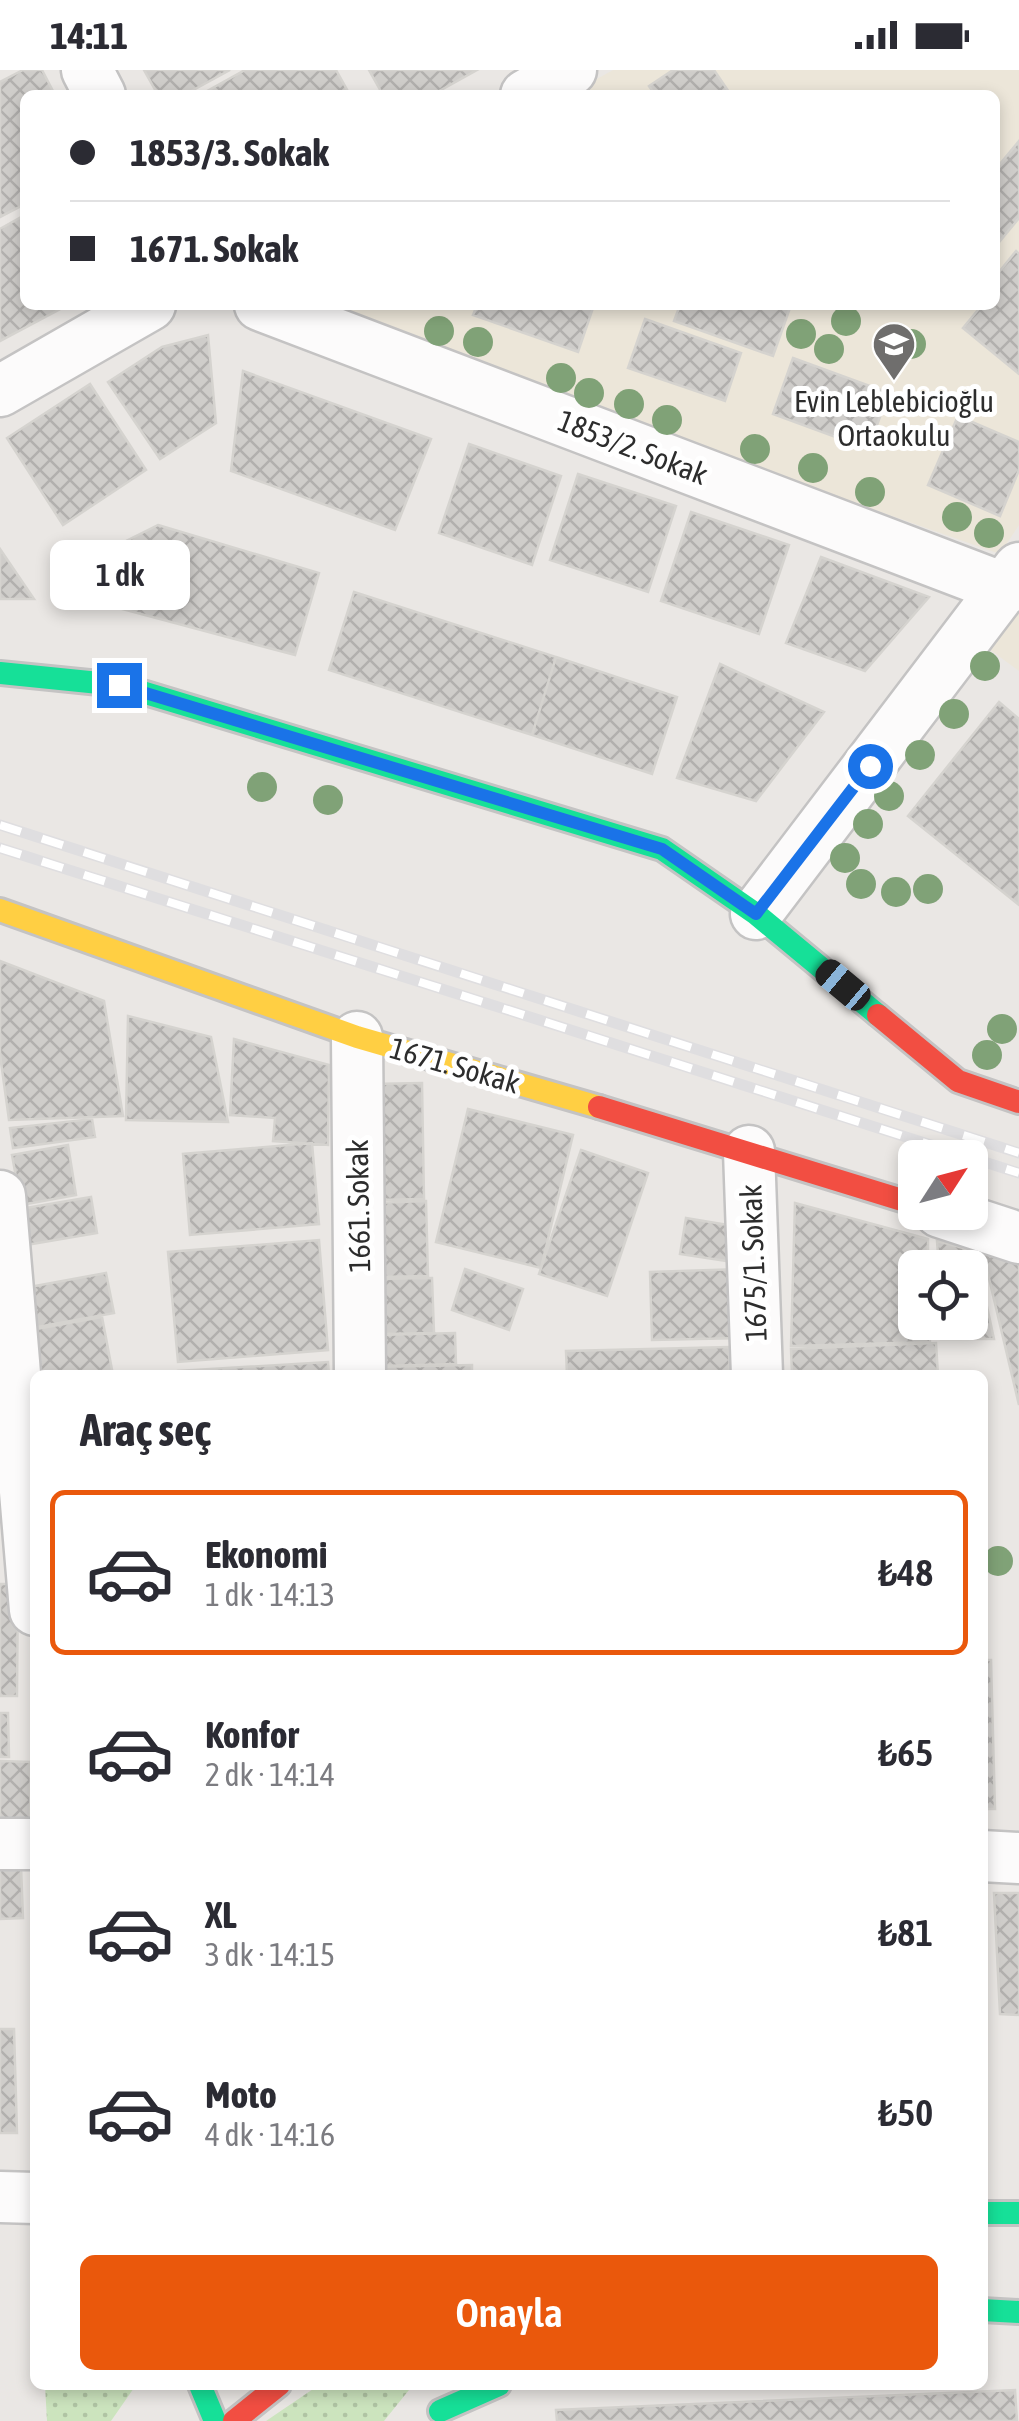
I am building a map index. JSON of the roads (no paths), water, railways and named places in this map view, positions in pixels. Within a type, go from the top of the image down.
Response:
[{"type":"street","points":[[535,90],[571,70]]},
{"type":"street","points":[[0,391],[141,310]]},
{"type":"street","name":"1853/2. Sokak","points":[[274,310],[1013,578]]},
{"type":"street","points":[[756,914],[1013,578]]},
{"type":"street","points":[[0,672],[119,685],[662,849],[756,914],[958,1081],[1019,1102]]},
{"type":"street","name":"1671. Sokak","points":[[0,910],[356,1037],[750,1151],[898,1199]]},
{"type":"street","name":"1661. Sokak","points":[[356,1037],[360,1370]]},
{"type":"street","name":"1675/1. Sokak","points":[[750,1151],[757,1370]]},
{"type":"street","points":[[0,1196],[8,1361],[30,1564]]},
{"type":"street","points":[[988,1228],[1019,1238]]},
{"type":"street","points":[[0,1844],[30,1844]]},
{"type":"street","points":[[988,1856],[1019,1858]]},
{"type":"street","points":[[0,2198],[30,2198]]},
{"type":"street","points":[[988,2213],[1019,2213]]},
{"type":"street","points":[[988,2310],[1019,2312]]},
{"type":"street","points":[[202,2390],[215,2421]]},
{"type":"street","points":[[234,2421],[272,2390]]},
{"type":"street","points":[[436,2416],[445,2390]]},
{"type":"street","points":[[436,2416],[489,2390]]},
{"type":"railway","points":[[0,825],[1019,1153]]},
{"type":"railway","points":[[0,848],[1019,1173]]},
{"type":"place","name":"Evin Leblebicioğlu Ortaokulu","points":[[894,382]]}]
